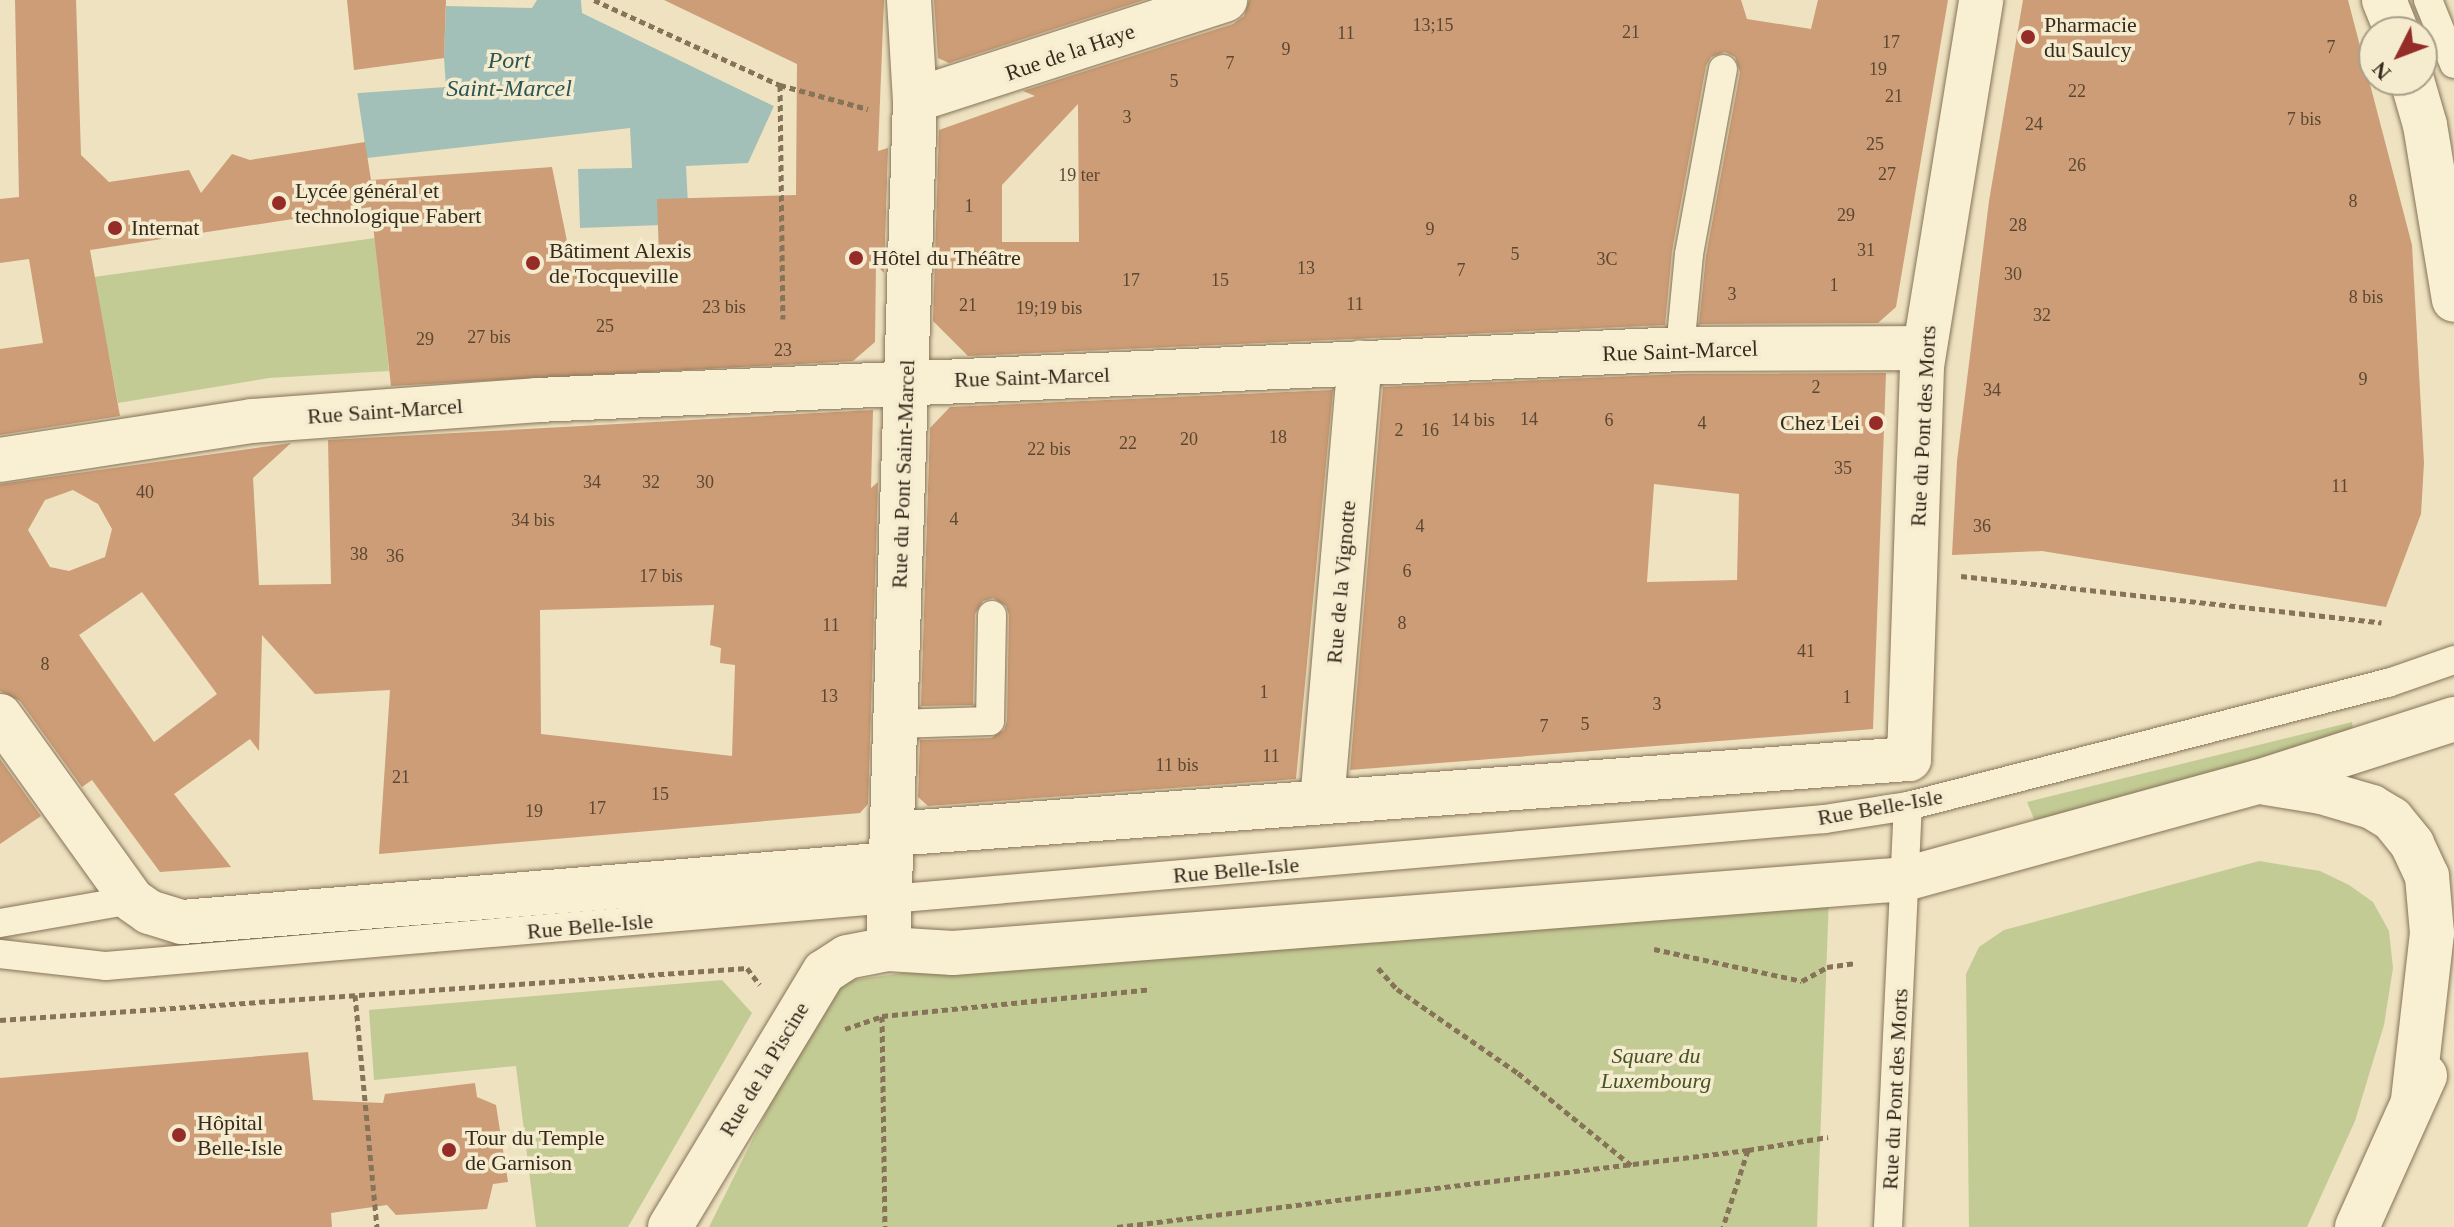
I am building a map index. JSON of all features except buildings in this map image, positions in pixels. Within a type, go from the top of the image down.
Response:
[{"type":"street","name":"Rue du Pont Saint-Marcel","points":[[888,949],[915,107],[909,0]]},
{"type":"street","name":"Rue de la Haye","points":[[915,107],[1225,0]]},
{"type":"street","name":"Rue du Pont des Morts","points":[[1909,759],[1924,348],[1981,0]]},
{"type":"street","points":[[2417,96],[2425,125],[2454,300]]},
{"type":"street","name":"Rue Saint-Marcel","points":[[0,460],[252,421],[906,381],[1680,349],[1924,348]]},
{"type":"street","name":"Rue de la Vignotte","points":[[1322,802],[1360,363]]},
{"type":"street","points":[[0,716],[140,906]]},
{"type":"street","points":[[888,949],[953,953],[1905,879],[2258,782],[2454,719]]},
{"type":"street","name":"Rue Belle-Isle","points":[[140,906],[182,922],[230,920],[891,867],[1322,802],[1909,759]]},
{"type":"street","points":[[2258,782],[2321,792],[2392,819],[2412,844],[2427,876],[2432,933],[2413,1101]]},
{"type":"street","name":"Rue de la Piscine","points":[[670,1227],[824,972],[847,957],[888,949]]},
{"type":"street","points":[[2357,1227],[2413,1101],[2454,978]]},
{"type":"lane","points":[[2428,0],[2454,64]]},
{"type":"lane","points":[[1680,349],[1689,254],[1723,69]]},
{"type":"lane","points":[[895,724],[990,721],[992,615]]},
{"type":"lane","name":"Rue Belle-Isle","points":[[0,954],[106,966],[891,867],[1825,819],[1908,806],[2388,683],[2454,660]]},
{"type":"lane","name":"Rue du Pont des Morts","points":[[1888,1227],[1908,806]]},
{"type":"lane","points":[[0,923],[140,906]]},
{"type":"path","points":[[594,0],[780,85],[886,113],[915,107]]},
{"type":"path","points":[[780,85],[783,319]]},
{"type":"path","points":[[1915,572],[2381,622]]},
{"type":"path","points":[[1650,948],[1802,981],[1827,967],[1854,963]]},
{"type":"path","points":[[1363,969],[1392,966]]},
{"type":"path","points":[[0,1020],[747,968],[766,991]]},
{"type":"path","points":[[1377,968],[1397,989],[1518,1073],[1631,1165]]},
{"type":"path","points":[[838,1031],[882,1016],[1165,988]]},
{"type":"path","points":[[355,995],[377,1227]]},
{"type":"path","points":[[882,1016],[885,1227]]},
{"type":"path","points":[[1117,1227],[1631,1165],[1828,1137]]},
{"type":"path","points":[[1723,1227],[1748,1150]]},
{"type":"green space","points":[[375,238],[389,371],[269,378],[118,403],[94,277]]},
{"type":"green space","points":[[2352,722],[2354,738],[2036,824],[2027,802]]},
{"type":"green space","points":[[2259,861],[2320,871],[2349,885],[2373,902],[2389,931],[2393,968],[2384,1025],[2355,1121],[2307,1227],[1969,1227],[1966,974],[1979,947],[2004,930]]},
{"type":"green space","name":"Square du Luxembourg","points":[[1829,895],[1817,1227],[709,1227],[799,1046],[839,982],[945,967]]},
{"type":"green space","points":[[722,980],[752,1013],[628,1227],[536,1227],[516,1066],[374,1080],[369,1010]]},
{"type":"water","name":"Port Saint-Marcel","points":[[537,0],[581,0],[583,13],[774,106],[748,163],[686,166],[689,224],[580,228],[578,169],[632,168],[630,128],[367,158],[354,70],[444,58],[446,6],[532,8]]},
{"type":"pier","points":[[581,0],[586,11],[777,103],[751,166],[774,106],[582,13]]},
{"type":"pier","points":[[444,58],[446,87],[355,93],[353,64]]},
{"type":"place","name":"Pharmacie du Saulcy","points":[[2028,37]]},
{"type":"place","name":"Lycée général et technologique Fabert","points":[[279,203]]},
{"type":"place","name":"Internat","points":[[115,228]]},
{"type":"place","name":"Hôtel du Théâtre","points":[[856,258]]},
{"type":"place","name":"Bâtiment Alexis de Tocqueville","points":[[533,263]]},
{"type":"place","name":"Chez Lei","points":[[1876,423]]},
{"type":"place","name":"Hôpital Belle-Isle","points":[[179,1135]]},
{"type":"place","name":"Tour du Temple de Garnison","points":[[449,1150]]}]
